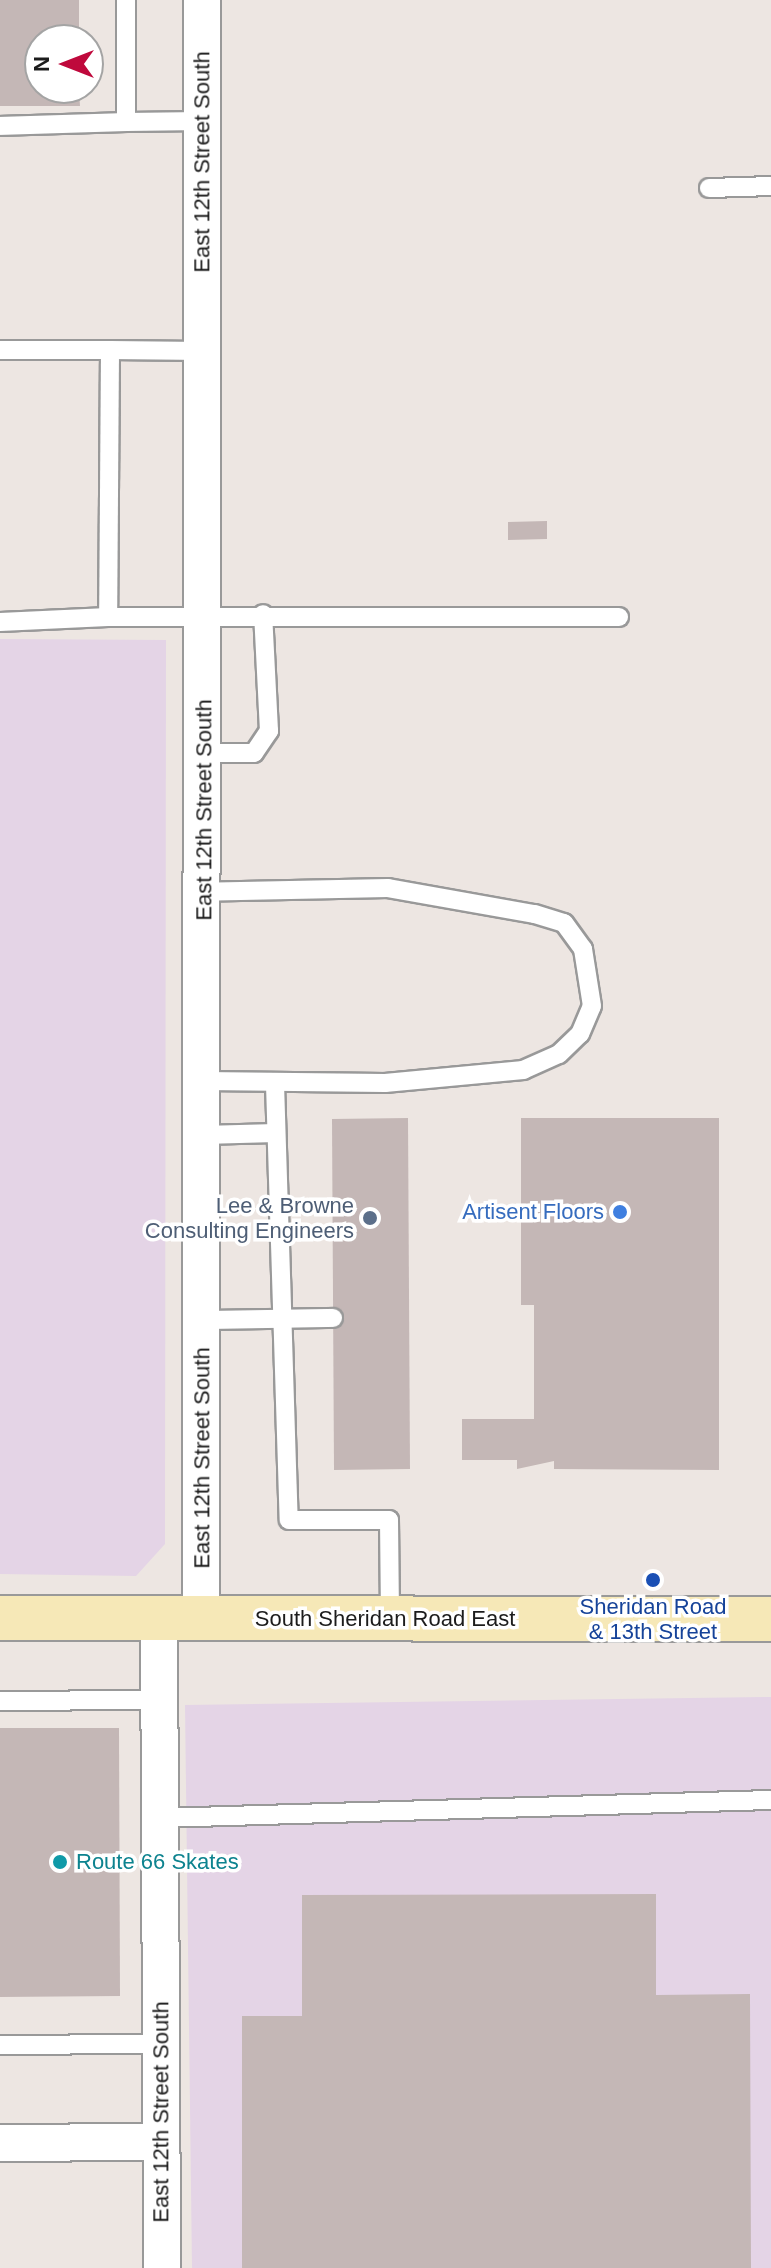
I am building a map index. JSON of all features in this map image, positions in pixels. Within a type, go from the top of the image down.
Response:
[{"type":"main road","name":"South Sheridan Road East","points":[[0,1618],[771,1619]]},
{"type":"street","name":"East 12th Street South","points":[[162,2268],[158,1700],[180,1619],[202,1320],[206,753],[202,0]]},
{"type":"street","points":[[0,2143],[161,2142]]},
{"type":"lane","points":[[126,0],[126,122]]},
{"type":"lane","points":[[0,126],[202,121]]},
{"type":"lane","points":[[709,188],[771,186]]},
{"type":"lane","points":[[0,350],[203,351]]},
{"type":"lane","points":[[108,617],[110,350]]},
{"type":"lane","points":[[0,622],[203,613],[619,617]]},
{"type":"lane","points":[[206,753],[254,753],[269,731],[263,614]]},
{"type":"lane","points":[[203,1081],[275,1084],[469,1080],[535,1065],[580,1034],[592,1006],[583,949],[564,923],[466,898],[388,888],[204,892]]},
{"type":"lane","points":[[275,1084],[288,1319],[289,1520],[389,1520],[390,1619]]},
{"type":"lane","points":[[203,1135],[276,1133]]},
{"type":"lane","points":[[202,1320],[333,1318]]},
{"type":"lane","points":[[0,1701],[158,1700]]},
{"type":"lane","points":[[160,1818],[771,1800]]},
{"type":"lane","points":[[0,2045],[161,2044]]},
{"type":"shaded area","points":[[0,639],[166,640],[165,1544],[136,1576],[0,1574]]},
{"type":"shaded area","points":[[771,1697],[771,2268],[192,2268],[185,1705]]},
{"type":"building","points":[[0,0],[79,0],[79,24],[24,24],[24,104],[80,106],[0,106]]},
{"type":"building","points":[[547,521],[547,539],[508,540],[508,522]]},
{"type":"building","name":"Lee & Browne Consulting Engineers","points":[[408,1118],[410,1469],[334,1470],[332,1119]]},
{"type":"building","name":"Artisent Floors","points":[[521,1118],[719,1118],[719,1470],[554,1469],[554,1461],[517,1469],[517,1460],[462,1460],[462,1419],[534,1419],[534,1305],[521,1305]]},
{"type":"building","name":"Route 66 Skates","points":[[0,1728],[119,1728],[120,1996],[0,1997]]},
{"type":"building","points":[[656,1894],[656,1995],[750,1994],[751,2268],[242,2268],[242,2016],[302,2016],[302,1895]]},
{"type":"place","name":"Artisent Floors","points":[[620,1212]]},
{"type":"place","name":"Lee & Browne Consulting Engineers","points":[[370,1218]]},
{"type":"place","name":"Sheridan Road & 13th Street","points":[[653,1580]]},
{"type":"place","name":"Route 66 Skates","points":[[60,1862]]}]
